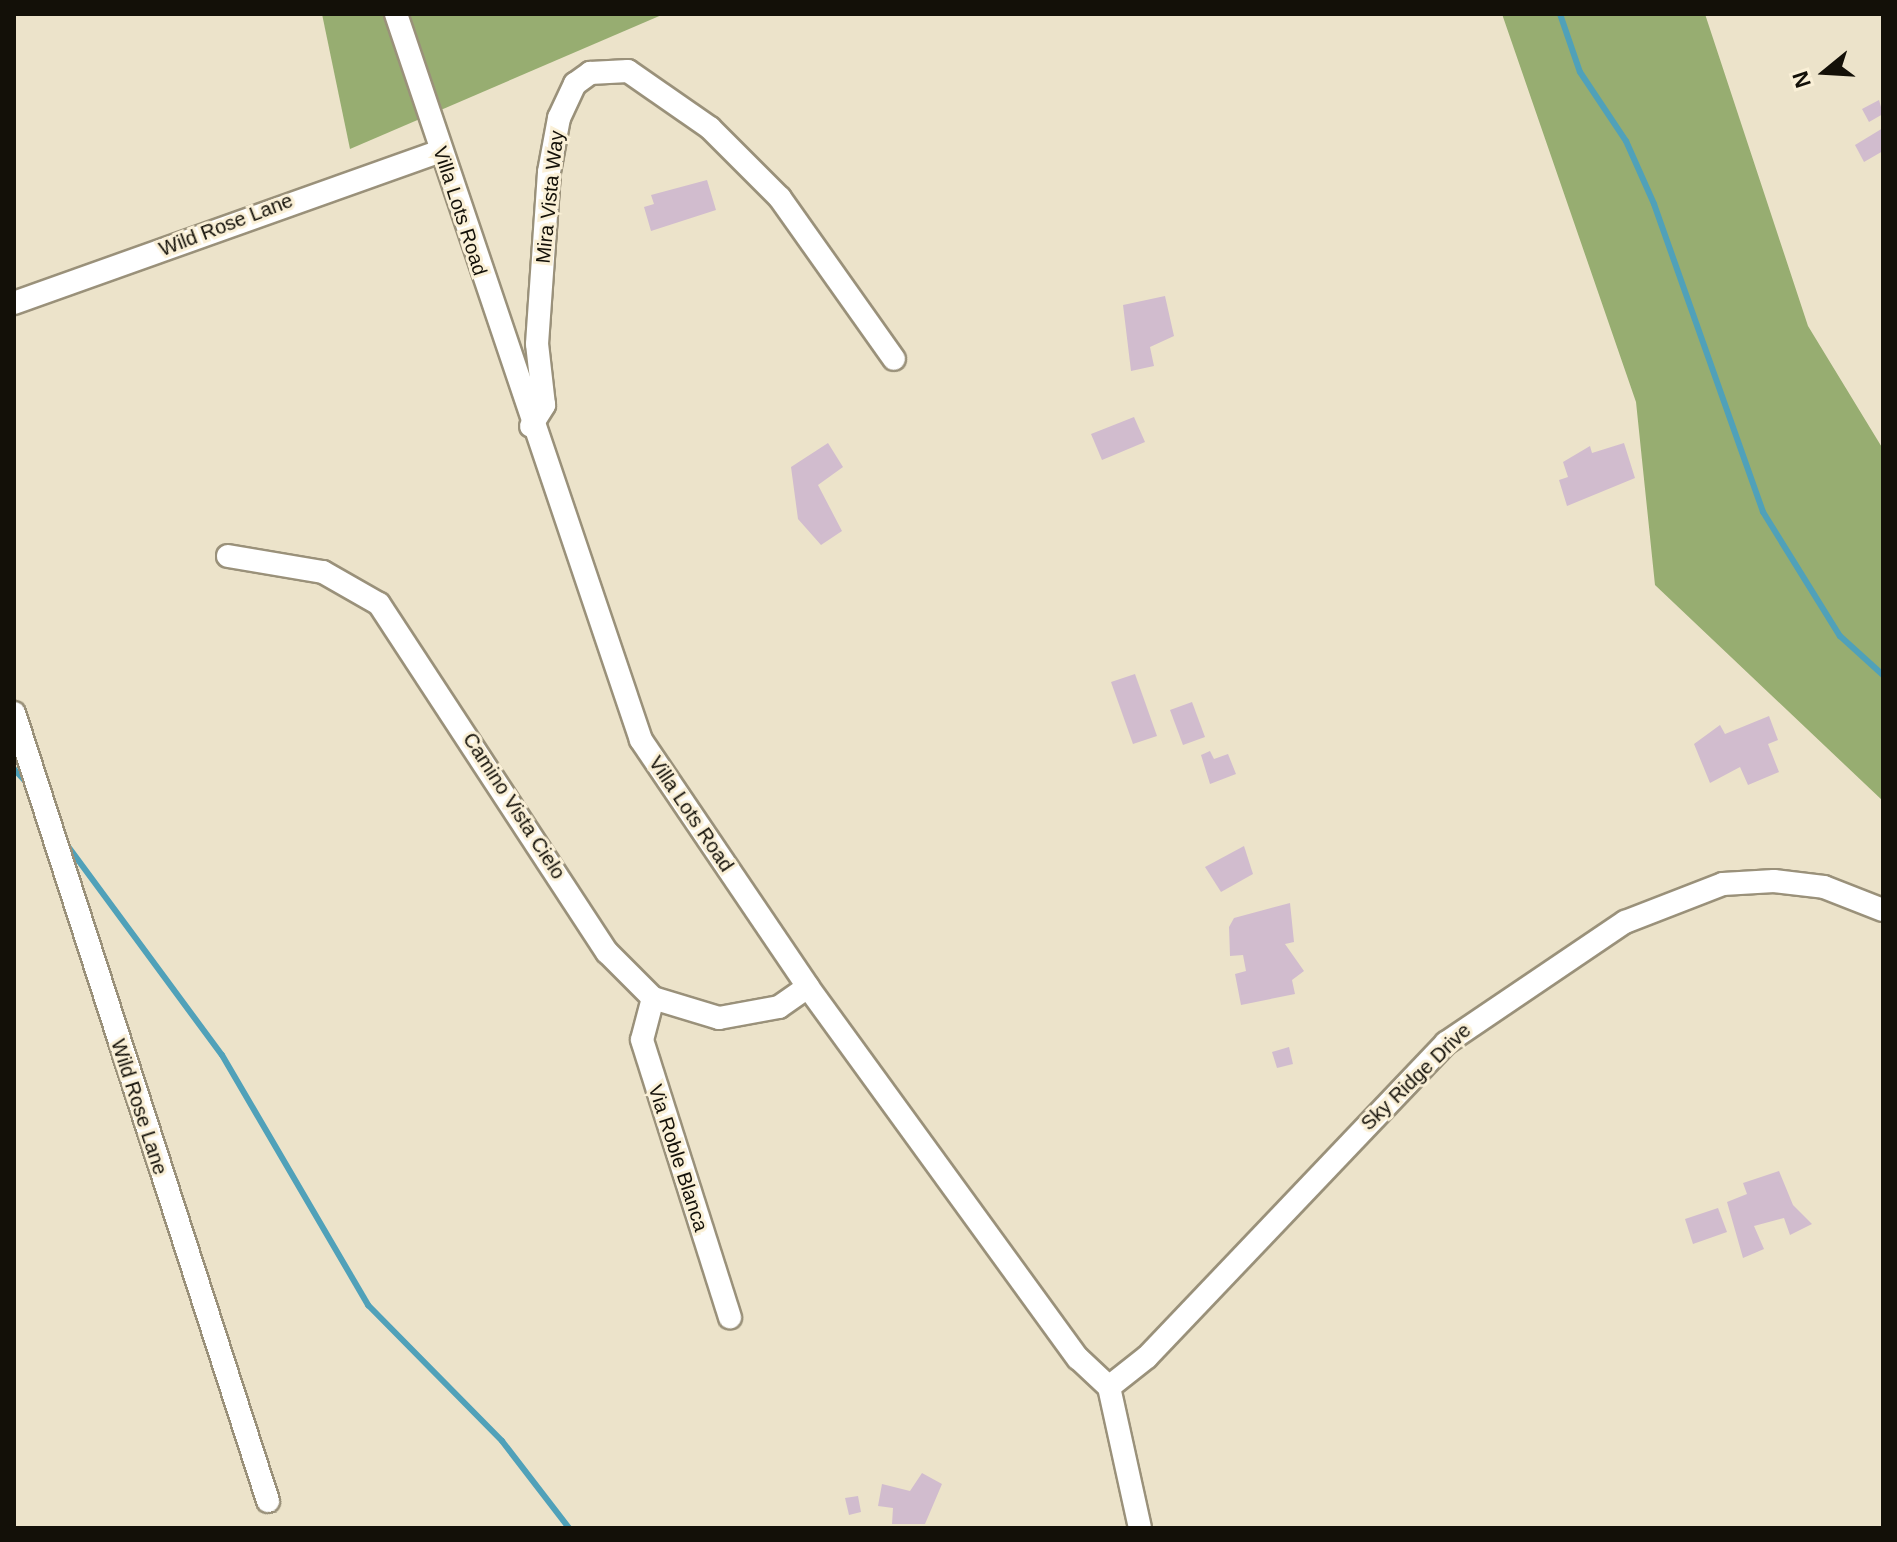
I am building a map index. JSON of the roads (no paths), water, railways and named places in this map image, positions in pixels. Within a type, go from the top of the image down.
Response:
[{"type":"street","name":"Villa Lots Road","points":[[396,14],[531,426],[641,740],[808,987],[1078,1358],[1109,1387]]},
{"type":"street","name":"Mira Vista Way","points":[[531,426],[544,405],[537,344],[549,172],[563,108],[590,73],[628,71],[710,128],[780,198],[894,359]]},
{"type":"street","name":"Wild Rose Lane","points":[[14,303],[440,151]]},
{"type":"street","name":"Camino Vista Cielo","points":[[228,556],[323,572],[379,604],[607,952],[653,998],[719,1018],[779,1007],[808,987]]},
{"type":"street","name":"Wild Rose Lane","points":[[14,713],[268,1501]]},
{"type":"street","name":"Sky Ridge Drive","points":[[1109,1387],[1147,1357],[1446,1043],[1625,922],[1723,884],[1774,881],[1824,887],[1883,910]]},
{"type":"street","name":"Via Roble Blanca","points":[[653,998],[642,1040],[730,1317]]},
{"type":"street","points":[[1109,1387],[1140,1528]]},
{"type":"waterway","points":[[1560,14],[1580,72],[1626,141],[1654,204],[1763,512],[1840,636],[1883,675]]},
{"type":"waterway","points":[[14,769],[29,785]]},
{"type":"waterway","points":[[67,845],[222,1055],[368,1305],[502,1441],[569,1528]]}]
